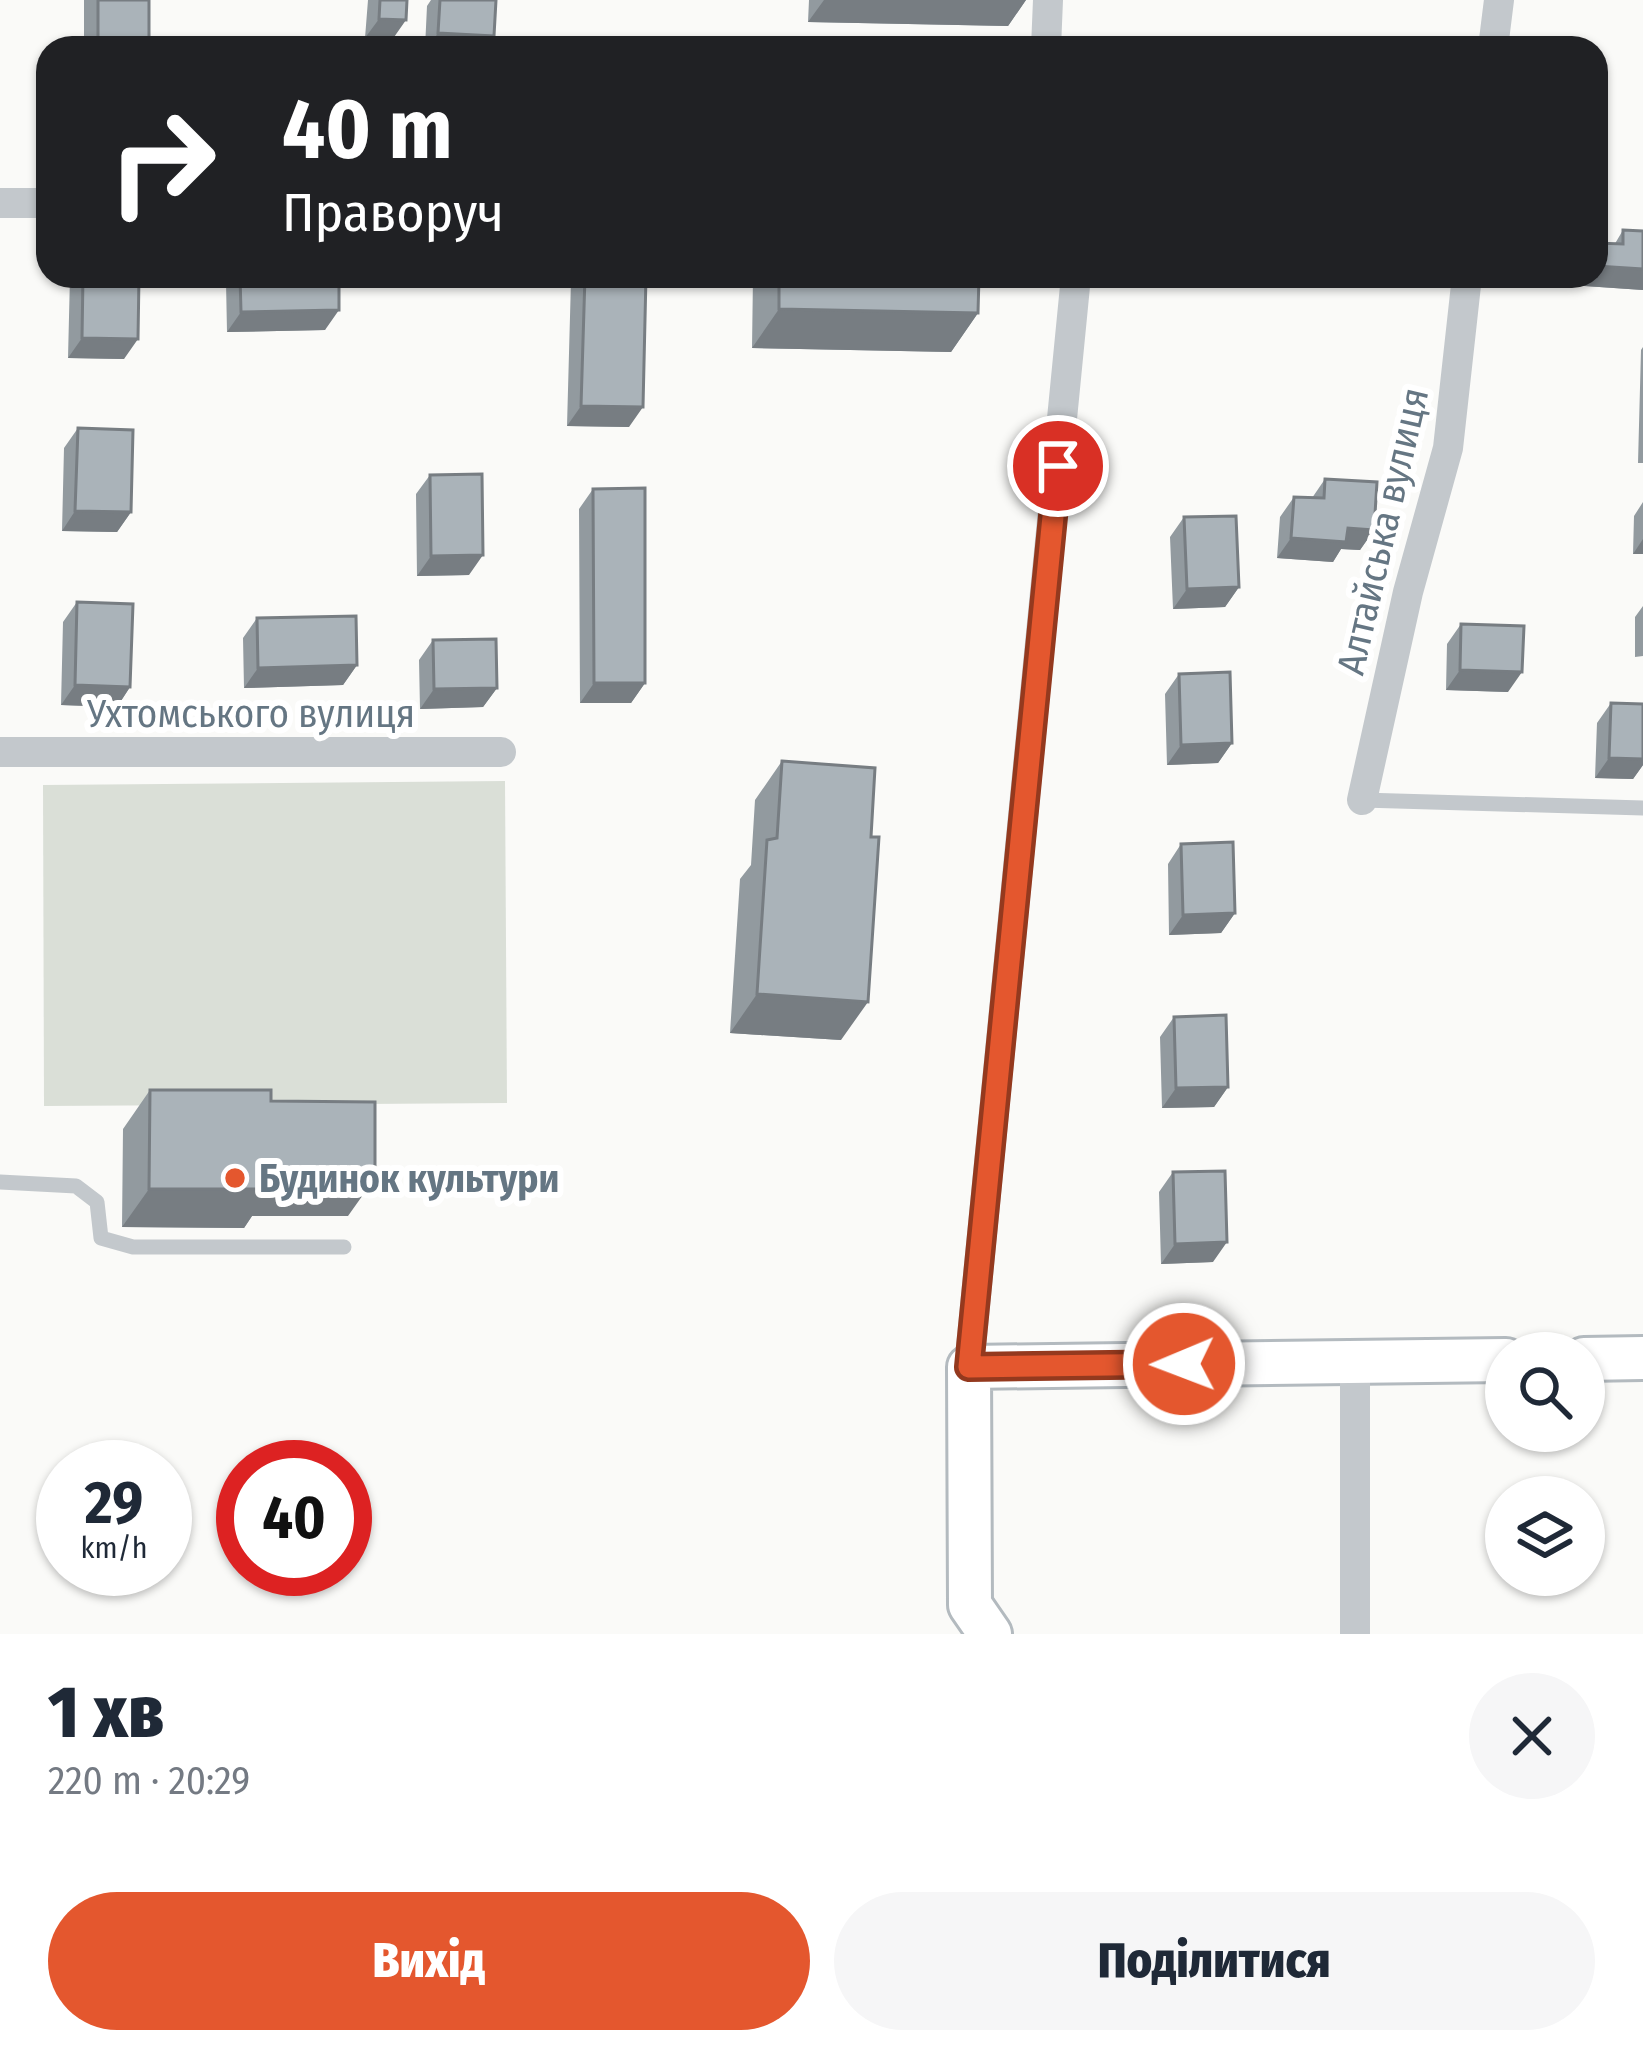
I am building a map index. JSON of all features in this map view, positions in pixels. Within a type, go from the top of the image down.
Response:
[{"type":"street","points":[[1046,36],[1048,0]]},
{"type":"street","points":[[1494,36],[1498,0]]},
{"type":"street","points":[[0,203],[36,203]]},
{"type":"street","points":[[990,1634],[970,1605],[969,1367],[1075,288]]},
{"type":"street","name":"Алтайська вулиця","points":[[1362,800],[1408,592],[1448,448],[1466,288]]},
{"type":"street","name":"Ухтомського вулиця","points":[[0,752],[501,752]]},
{"type":"street","points":[[1605,1359],[1643,1358]]},
{"type":"street","points":[[969,1367],[1485,1360]]},
{"type":"street","points":[[1355,1362],[1355,1634]]},
{"type":"lane","points":[[1362,800],[1643,808]]},
{"type":"lane","points":[[0,1182],[76,1186],[97,1202],[101,1238],[133,1247],[344,1247]]},
{"type":"shaded area","points":[[505,781],[507,1103],[44,1106],[43,785]]},
{"type":"building","points":[[98,0],[149,0],[149,36],[98,36]]},
{"type":"building","points":[[380,0],[407,0],[406,20],[379,19]]},
{"type":"building","points":[[440,0],[496,0],[494,36],[438,33]]},
{"type":"building","points":[[1623,230],[1643,231],[1643,269],[1608,267],[1608,243],[1623,244]]},
{"type":"building","points":[[83,288],[139,288],[138,339],[82,338]]},
{"type":"building","points":[[240,288],[339,288],[339,310],[241,312]]},
{"type":"building","points":[[585,288],[646,288],[643,407],[581,406]]},
{"type":"building","points":[[779,288],[979,288],[978,313],[779,309]]},
{"type":"building","points":[[78,428],[133,430],[131,512],[75,511]]},
{"type":"building","points":[[482,474],[483,555],[431,556],[430,475]]},
{"type":"building","points":[[1325,479],[1377,482],[1374,530],[1348,528],[1346,542],[1291,538],[1294,497],[1324,498]]},
{"type":"building","points":[[645,488],[645,683],[594,683],[593,489]]},
{"type":"building","points":[[1236,516],[1239,587],[1187,589],[1184,517]]},
{"type":"building","points":[[77,602],[133,604],[130,687],[75,685]]},
{"type":"building","points":[[356,616],[357,665],[258,668],[257,618]]},
{"type":"building","points":[[1461,624],[1524,626],[1522,672],[1460,670]]},
{"type":"building","points":[[496,639],[497,688],[434,689],[433,640]]},
{"type":"building","points":[[1230,672],[1232,743],[1181,745],[1179,674]]},
{"type":"building","points":[[1611,703],[1643,704],[1643,759],[1609,758]]},
{"type":"building","points":[[782,761],[875,768],[871,837],[879,837],[868,1002],[757,994],[767,840],[777,838]]},
{"type":"building","points":[[1233,842],[1235,913],[1183,915],[1181,844]]},
{"type":"building","points":[[1226,1015],[1228,1087],[1176,1088],[1174,1017]]},
{"type":"building","points":[[150,1090],[271,1090],[271,1101],[375,1102],[375,1178],[271,1178],[271,1189],[149,1189]]},
{"type":"building","points":[[1225,1171],[1227,1242],[1175,1244],[1173,1172]]},
{"type":"place","name":"Будинок культури","points":[[235,1178]]},
{"type":"route","points":[[1058,466],[969,1367],[1184,1364]]}]
